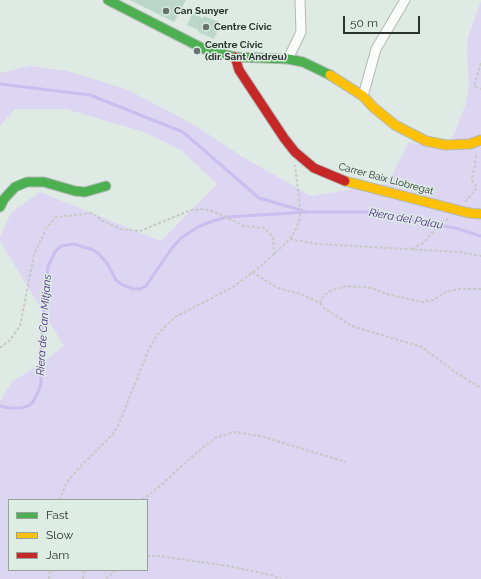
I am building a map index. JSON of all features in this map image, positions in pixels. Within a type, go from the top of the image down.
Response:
[{"type":"street","points":[[108,0],[204,49],[235,57],[288,59],[303,62],[332,76],[363,96],[373,107],[394,125],[426,141],[446,145],[470,144],[481,140]]},
{"type":"street","points":[[288,59],[301,32],[300,0]]},
{"type":"street","points":[[363,96],[376,49],[405,0]]},
{"type":"street","name":"Carrer Baix Llobregat","points":[[235,57],[239,70],[284,138],[295,152],[314,168],[339,179],[447,207],[481,214]]},
{"type":"street","points":[[0,206],[15,187],[27,182],[44,182],[85,192],[106,186]]},
{"type":"path","points":[[481,63],[474,86],[481,89]]},
{"type":"path","points":[[59,499],[67,482],[118,426],[148,351],[157,335],[175,317],[233,287],[274,255],[290,239],[300,219],[300,207],[295,172],[295,152]]},
{"type":"path","points":[[0,348],[10,340],[20,326],[34,255],[47,227],[56,217],[92,213],[103,221],[121,229],[140,231],[191,210],[204,210],[215,212],[244,226],[264,228],[273,237],[274,255]]},
{"type":"path","points":[[290,239],[318,244],[459,252],[481,256]]},
{"type":"path","points":[[252,272],[278,288],[301,294],[320,304],[352,326],[422,347],[455,372],[481,388]]},
{"type":"path","points":[[320,304],[323,297],[330,292],[346,286],[371,288],[387,294],[422,302],[433,300],[446,292],[458,289],[481,289]]},
{"type":"path","points":[[143,499],[215,438],[234,432],[260,436],[346,462]]},
{"type":"path","points":[[148,556],[159,556],[228,566],[271,575],[281,579]]},
{"type":"path","points":[[106,579],[114,571]]},
{"type":"shaded area","points":[[481,1],[481,579],[0,579],[0,401],[13,381],[39,365],[64,346],[0,241],[0,236],[11,213],[40,192],[161,241],[217,184],[181,150],[144,132],[66,109],[15,109],[0,126],[0,73],[30,66],[67,71],[126,89],[191,123],[243,157],[311,196],[388,183],[409,142],[448,150],[466,103],[469,86],[467,54],[468,37]]},
{"type":"building","name":"Can Sunyer","points":[[130,0],[186,0],[174,22]]},
{"type":"building","name":"Centre Cívic","points":[[192,14],[203,18],[204,16],[221,23],[214,39],[187,25]]},
{"type":"waterway","points":[[0,84],[90,95],[183,132],[259,198],[304,211]]},
{"type":"waterway","name":"Riera de Can Mitjans","points":[[0,406],[9,408],[21,408],[28,406],[33,402],[39,390],[41,383],[41,343],[48,266],[55,252],[61,246],[74,244],[93,250],[98,253],[107,263],[116,280],[133,289],[140,289],[146,286],[172,248],[181,238],[198,227],[227,217],[306,212],[369,212],[455,228],[481,236]]},
{"type":"traffic: fast","points":[[108,0],[204,49],[235,57],[288,59],[303,62],[330,75]]},
{"type":"traffic: fast","points":[[0,207],[4,199],[15,187],[27,182],[44,182],[75,191],[85,192],[106,186]]},
{"type":"traffic: slow","points":[[330,75],[363,96],[373,107],[395,125],[426,141],[446,145],[470,144],[481,140]]},
{"type":"traffic: slow","points":[[345,181],[469,213],[481,214]]},
{"type":"traffic: jam","points":[[235,57],[239,70],[295,152],[314,168],[345,181]]},
{"type":"place","name":"Can Sunyer","points":[[166,11]]},
{"type":"place","name":"Centre Cívic","points":[[206,27]]},
{"type":"place","name":"Centre Cívic (dir. Sant Andreu)","points":[[197,51]]},
{"type":"water label","name":"Riera del Palau","points":[[406,219]]}]
